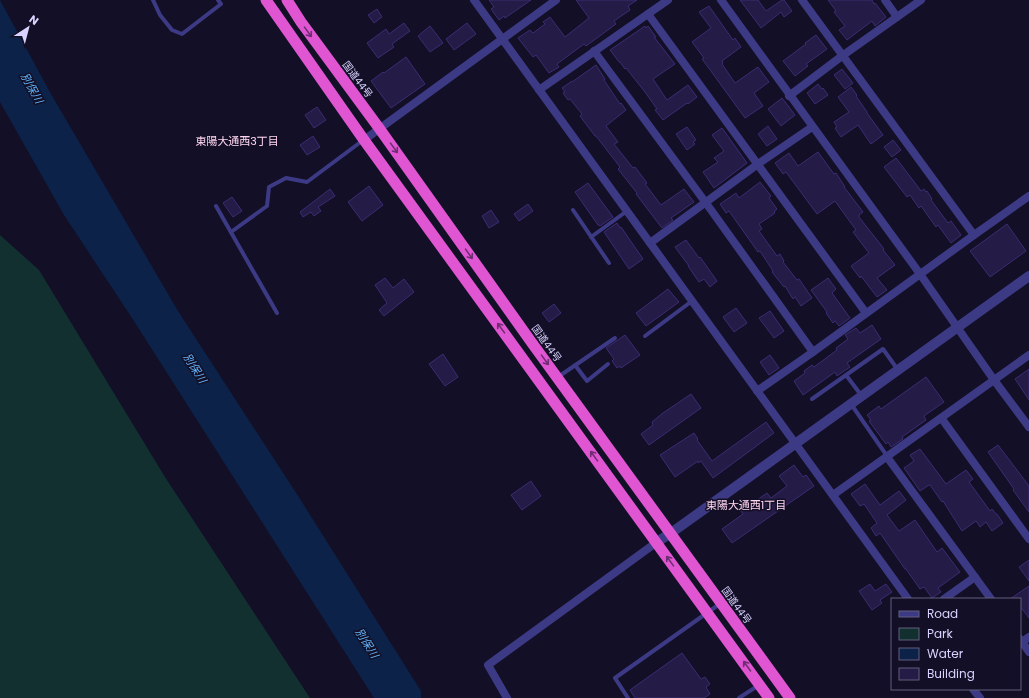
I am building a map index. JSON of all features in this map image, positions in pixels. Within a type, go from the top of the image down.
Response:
[{"type":"highway","points":[[266,0],[364,140],[769,698]]},
{"type":"highway","name":"国道44号","points":[[286,0],[557,378],[790,698]]},
{"type":"street","points":[[474,0],[907,598]]},
{"type":"street","points":[[364,140],[556,0]]},
{"type":"street","points":[[540,90],[668,0]]},
{"type":"street","points":[[721,0],[1029,427]]},
{"type":"street","points":[[802,0],[974,235]]},
{"type":"street","points":[[885,0],[897,17]]},
{"type":"street","points":[[789,96],[921,0]]},
{"type":"street","points":[[648,14],[866,313]]},
{"type":"street","points":[[594,51],[813,352]]},
{"type":"street","points":[[650,243],[812,126]]},
{"type":"street","points":[[757,391],[1029,197]]},
{"type":"street","points":[[507,698],[488,665],[657,542],[1029,276]]},
{"type":"street","points":[[834,495],[942,419],[1029,355]]},
{"type":"street","points":[[942,419],[1029,539]]},
{"type":"street","points":[[887,457],[990,598]]},
{"type":"street","points":[[945,598],[975,577]]},
{"type":"street","points":[[1024,639],[1029,652]]},
{"type":"street","points":[[974,690],[980,698]]},
{"type":"lane","points":[[153,0],[160,15],[172,30],[182,34],[221,4],[218,0]]},
{"type":"lane","points":[[231,232],[267,206],[269,187],[286,178],[307,182],[364,140]]},
{"type":"lane","points":[[216,206],[277,312]]},
{"type":"lane","points":[[573,210],[609,263]]},
{"type":"lane","points":[[591,237],[627,211]]},
{"type":"lane","points":[[645,336],[692,301]]},
{"type":"lane","points":[[557,378],[615,338]]},
{"type":"lane","points":[[812,399],[883,349],[898,370]]},
{"type":"lane","points":[[575,365],[587,381],[608,364]]},
{"type":"lane","points":[[846,375],[862,396]]},
{"type":"lane","points":[[851,404],[887,457]]},
{"type":"lane","points":[[628,698],[615,678],[721,603]]},
{"type":"lane","points":[[739,698],[760,684]]},
{"type":"green space","points":[[0,235],[39,270],[165,477],[310,698],[0,698]]},
{"type":"water","name":"別保川","points":[[0,0],[51,94],[178,311],[300,499],[421,691],[421,698],[374,698],[132,318],[64,215],[0,102]]},
{"type":"building","points":[[489,0],[531,0],[505,18],[504,16],[499,20],[491,9],[494,7]]},
{"type":"building","points":[[576,0],[637,0],[628,6],[630,10],[614,21],[616,24],[586,46],[584,44],[557,64],[559,67],[549,73],[536,55],[533,57],[518,38],[530,30],[533,33],[545,24],[543,22],[550,17],[565,37],[589,18]]},
{"type":"building","points":[[740,0],[758,0],[766,11],[784,0],[792,11],[784,17],[781,12],[761,28]]},
{"type":"building","points":[[828,0],[872,0],[886,17],[875,26],[872,21],[847,40],[839,30],[845,26],[834,12],[836,11]]},
{"type":"building","points":[[709,6],[733,40],[735,38],[741,47],[722,61],[722,64],[735,83],[758,67],[769,82],[754,93],[763,106],[745,118],[702,59],[704,58],[692,42],[711,28],[699,12]]},
{"type":"building","points":[[377,9],[382,17],[374,23],[368,15]]},
{"type":"building","points":[[404,23],[410,31],[392,44],[394,47],[378,58],[367,43],[386,29],[389,34]]},
{"type":"building","points":[[467,23],[476,34],[454,50],[446,39]]},
{"type":"building","points":[[430,26],[443,43],[430,52],[418,36]]},
{"type":"building","points":[[645,26],[646,28],[648,26],[656,37],[654,37],[675,64],[653,79],[667,100],[688,85],[697,97],[663,120],[655,110],[657,109],[645,92],[610,50]]},
{"type":"building","points":[[816,35],[827,49],[806,64],[808,66],[795,76],[783,61]]},
{"type":"building","points":[[406,57],[425,84],[391,108],[371,81]]},
{"type":"building","points":[[596,65],[620,104],[621,103],[626,110],[606,126],[618,142],[614,144],[633,168],[635,167],[647,183],[645,184],[661,205],[684,189],[694,202],[671,218],[673,220],[662,228],[618,169],[620,167],[580,116],[582,114],[563,93],[565,92],[562,88]]},
{"type":"building","points":[[842,69],[853,83],[845,89],[834,75]]},
{"type":"building","points":[[818,84],[828,95],[815,104],[807,93]]},
{"type":"building","points":[[851,87],[883,135],[871,144],[858,125],[841,137],[835,128],[837,127],[834,122],[849,112],[838,97]]},
{"type":"building","points":[[782,98],[795,115],[781,126],[768,109]]},
{"type":"building","points":[[317,107],[326,120],[314,128],[305,115]]},
{"type":"building","points":[[768,126],[777,139],[767,146],[758,134]]},
{"type":"building","points":[[687,127],[696,140],[693,142],[695,144],[687,150],[676,134]]},
{"type":"building","points":[[722,128],[747,163],[714,188],[703,172],[718,162],[714,158],[724,151],[712,135]]},
{"type":"building","points":[[313,136],[320,147],[307,155],[300,145]]},
{"type":"building","points":[[893,140],[901,150],[892,157],[884,147]]},
{"type":"building","points":[[818,152],[834,174],[836,173],[844,187],[863,212],[859,215],[859,217],[895,265],[877,278],[887,290],[877,297],[861,276],[860,278],[851,266],[869,253],[853,232],[856,230],[835,201],[817,214],[786,172],[783,174],[775,163],[789,153],[798,166]]},
{"type":"building","points":[[896,158],[921,191],[924,189],[926,192],[927,191],[932,199],[931,200],[948,223],[951,221],[961,235],[951,243],[938,225],[936,227],[921,206],[919,208],[910,195],[907,197],[884,167]]},
{"type":"building","points":[[760,182],[771,196],[769,198],[777,209],[774,212],[775,213],[759,224],[762,229],[759,231],[777,256],[780,254],[784,261],[783,262],[797,280],[799,279],[812,298],[801,306],[795,297],[793,299],[785,286],[784,287],[772,272],[773,271],[760,251],[758,252],[729,211],[726,213],[720,204],[736,193],[739,198]]},
{"type":"building","points":[[588,183],[613,217],[600,226],[575,192]]},
{"type":"building","points":[[369,186],[383,205],[362,221],[348,202]]},
{"type":"building","points":[[330,189],[335,196],[318,207],[321,211],[314,216],[311,212],[303,217],[300,212]]},
{"type":"building","points":[[232,197],[242,211],[233,217],[223,203]]},
{"type":"building","points":[[528,204],[533,211],[519,221],[514,214]]},
{"type":"building","points":[[491,210],[499,222],[489,228],[482,216]]},
{"type":"building","points":[[617,223],[643,259],[629,269],[604,232]]},
{"type":"building","points":[[1007,224],[1026,251],[990,277],[970,251]]},
{"type":"building","points":[[686,240],[717,281],[710,287],[704,279],[699,282],[675,247]]},
{"type":"building","points":[[385,278],[393,288],[404,279],[414,292],[384,316],[379,310],[387,303],[375,285]]},
{"type":"building","points":[[828,278],[836,289],[832,293],[850,318],[839,326],[835,321],[833,323],[811,290]]},
{"type":"building","points":[[668,289],[679,302],[646,326],[636,313]]},
{"type":"building","points":[[554,304],[561,313],[549,322],[542,313]]},
{"type":"building","points":[[736,308],[747,323],[734,332],[723,317]]},
{"type":"building","points":[[770,311],[784,331],[774,338],[759,318]]},
{"type":"building","points":[[872,325],[881,339],[847,363],[850,367],[837,376],[835,372],[803,395],[794,381],[805,373],[804,371],[812,365],[814,367],[837,350],[836,348],[848,339],[845,335],[856,328],[860,333]]},
{"type":"building","points":[[625,335],[640,355],[621,368],[620,366],[617,368],[612,361],[614,359],[606,348]]},
{"type":"building","points":[[443,354],[458,377],[445,386],[429,364]]},
{"type":"building","points":[[770,355],[779,368],[769,375],[760,362]]},
{"type":"building","points":[[1029,369],[1029,400],[1015,379]]},
{"type":"building","points":[[926,377],[944,402],[924,416],[926,420],[891,447],[888,442],[886,444],[869,421],[871,420],[867,415],[879,406],[881,409]]},
{"type":"building","points":[[691,394],[701,408],[649,445],[641,434],[653,425],[652,422],[663,413]]},
{"type":"building","points":[[766,422],[774,433],[713,478],[701,461],[698,463],[698,461],[675,477],[660,455],[694,433],[698,439],[697,440],[712,461]]},
{"type":"building","points":[[998,445],[1029,486],[1029,512],[988,452]]},
{"type":"building","points":[[920,449],[946,484],[966,470],[973,479],[969,482],[990,511],[992,509],[1003,523],[992,531],[986,522],[980,527],[976,521],[962,531],[943,501],[942,502],[930,485],[920,491],[904,468],[914,461],[910,455]]},
{"type":"building","points":[[794,465],[803,477],[806,475],[814,486],[732,543],[722,529],[743,514],[741,511],[750,504],[767,493],[771,498],[787,486],[779,476]]},
{"type":"building","points":[[531,481],[541,496],[522,510],[511,495]]},
{"type":"building","points":[[865,484],[880,505],[899,491],[906,500],[887,515],[899,531],[915,520],[937,552],[942,548],[960,572],[938,588],[941,592],[932,598],[924,587],[920,589],[880,533],[876,536],[871,528],[877,523],[864,504],[860,506],[851,494]]},
{"type":"building","points":[[1029,560],[1029,581],[1019,567]]},
{"type":"building","points":[[870,584],[875,591],[886,584],[892,592],[880,600],[882,603],[872,610],[859,591]]},
{"type":"building","points":[[1029,586],[1029,618],[1021,607],[1021,598],[1011,598]]},
{"type":"building","points":[[682,653],[701,679],[705,677],[710,684],[706,687],[710,694],[704,698],[635,698],[630,690]]},
{"type":"district","name":"東陽大通西3丁目","points":[[237,141]]},
{"type":"district","name":"東陽大通西1丁目","points":[[746,505]]}]
